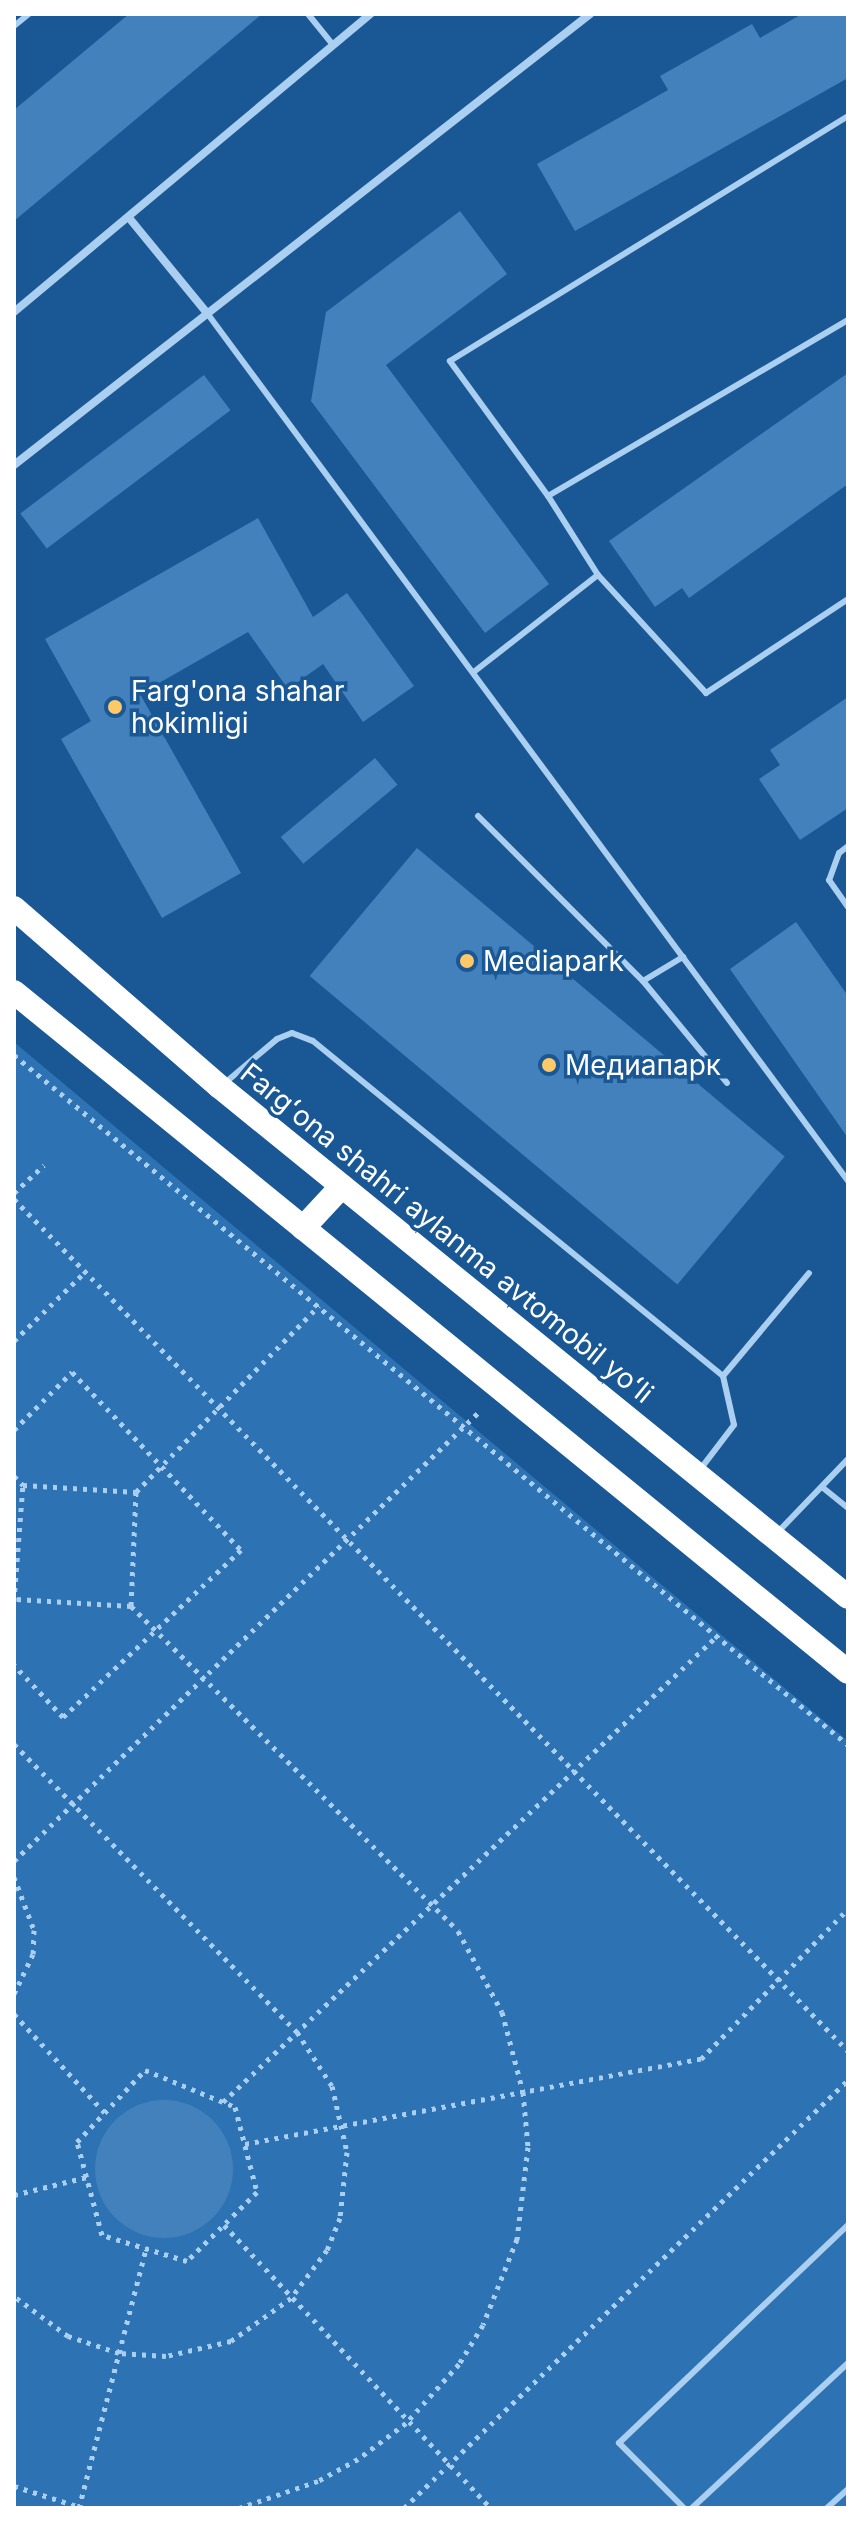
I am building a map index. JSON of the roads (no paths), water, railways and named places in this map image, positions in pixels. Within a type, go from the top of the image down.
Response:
[{"type":"highway","name":"Fargʻona shahri aylanma avtomobil yoʻli","points":[[14,908],[220,1087],[848,1597]]},
{"type":"highway","points":[[14,992],[848,1672]]},
{"type":"highway","points":[[303,1228],[342,1186]]},
{"type":"street","points":[[15,309],[130,219],[371,14]]},
{"type":"street","points":[[14,465],[590,14]]},
{"type":"street","points":[[130,219],[207,313]]},
{"type":"lane","points":[[14,26],[29,14]]},
{"type":"lane","points":[[308,14],[333,45]]},
{"type":"lane","points":[[848,116],[450,361],[548,496],[598,575],[706,693],[848,599]]},
{"type":"lane","points":[[207,313],[475,671],[848,1181]]},
{"type":"lane","points":[[548,496],[848,320]]},
{"type":"lane","points":[[475,671],[598,575]]},
{"type":"lane","points":[[478,816],[643,981],[727,1083]]},
{"type":"lane","points":[[848,846],[839,853],[829,880],[848,907]]},
{"type":"lane","points":[[643,981],[683,957]]},
{"type":"lane","points":[[220,1087],[277,1039],[292,1033],[313,1041],[723,1376],[734,1425],[696,1474]]},
{"type":"lane","points":[[723,1376],[809,1273]]},
{"type":"lane","points":[[773,1538],[848,1459]]},
{"type":"lane","points":[[822,1487],[848,1508]]},
{"type":"lane","points":[[684,2508],[619,2443],[848,2225]]},
{"type":"lane","points":[[692,2508],[848,2363]]},
{"type":"lane","points":[[827,2508],[848,2489]]},
{"type":"place","name":"Farg'ona shahar hokimligi","points":[[115,707]]},
{"type":"place","name":"Mediapark","points":[[467,961]]},
{"type":"place","name":"Медиапарк","points":[[549,1065]]}]
